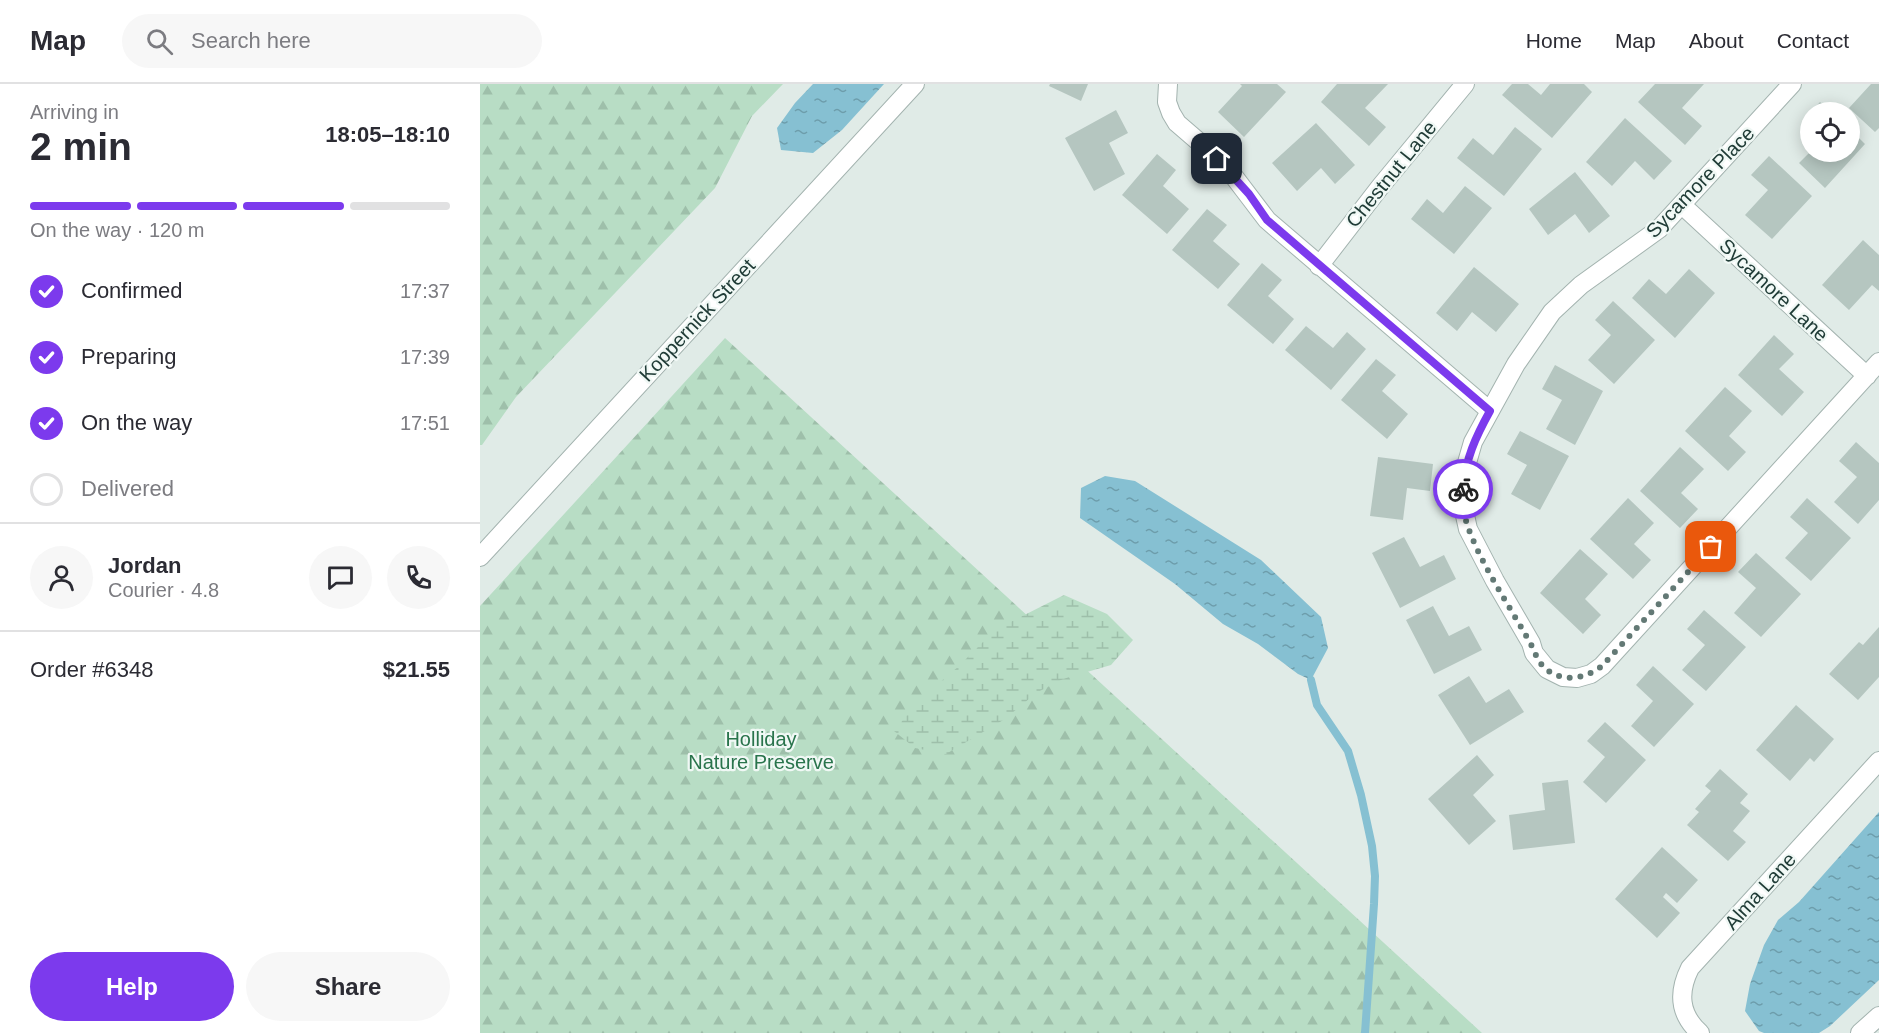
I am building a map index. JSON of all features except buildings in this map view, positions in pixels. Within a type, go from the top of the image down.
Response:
[{"type":"street","name":"Koppernick Street","points":[[480,556],[915,84]]},
{"type":"street","name":"Chestnut Lane","points":[[1319,266],[1380,187],[1465,84]]},
{"type":"street","name":"Sycamore Place","points":[[1792,84],[1659,229],[1581,285],[1552,312],[1516,364],[1473,442],[1464,473],[1462,502],[1468,529],[1531,643],[1539,662],[1556,675],[1577,678],[1591,674],[1602,666],[1873,369]]},
{"type":"street","points":[[1168,93],[1171,113],[1177,123],[1228,170],[1267,220],[1490,411]]},
{"type":"street","name":"Sycamore Lane","points":[[1682,205],[1873,369]]},
{"type":"street","name":"Alma Lane","points":[[1700,1033],[1689,1018],[1682,1001],[1681,992],[1690,968],[1879,761]]},
{"type":"street","points":[[1860,1033],[1879,1016]]},
{"type":"green space","points":[[480,84],[783,84],[752,116],[715,188],[516,397],[482,445],[480,445]]},
{"type":"green space","name":"Holliday Nature Preserve","points":[[725,338],[1482,1033],[480,1033],[480,606]]},
{"type":"green space","points":[[1064,595],[1107,614],[1133,640],[1111,665],[1063,679],[1036,693],[1005,719],[946,754],[915,748],[894,731],[918,701],[959,666],[995,630]]},
{"type":"water","points":[[813,84],[884,84],[842,130],[813,153],[781,150],[777,128],[795,103]]},
{"type":"water","points":[[1105,476],[1135,481],[1261,560],[1321,617],[1328,648],[1311,680],[1298,674],[1258,644],[1223,624],[1175,584],[1080,518],[1081,488]]},
{"type":"water","points":[[1879,812],[1879,980],[1830,1026],[1819,1033],[1764,1033],[1759,1031],[1745,1011],[1750,984],[1764,945],[1778,920],[1799,902]]},
{"type":"waterway","points":[[1311,680],[1317,705],[1348,751],[1361,795],[1372,846],[1375,876],[1374,904],[1365,1033]]},
{"type":"way so far","points":[[1463,489],[1462,502],[1468,529],[1495,581],[1531,643],[1539,662],[1556,675],[1563,677],[1577,678],[1591,674],[1602,666],[1711,547]]},
{"type":"route","points":[[1217,159],[1249,194],[1267,220],[1490,411],[1473,442],[1464,473],[1463,489]]}]
